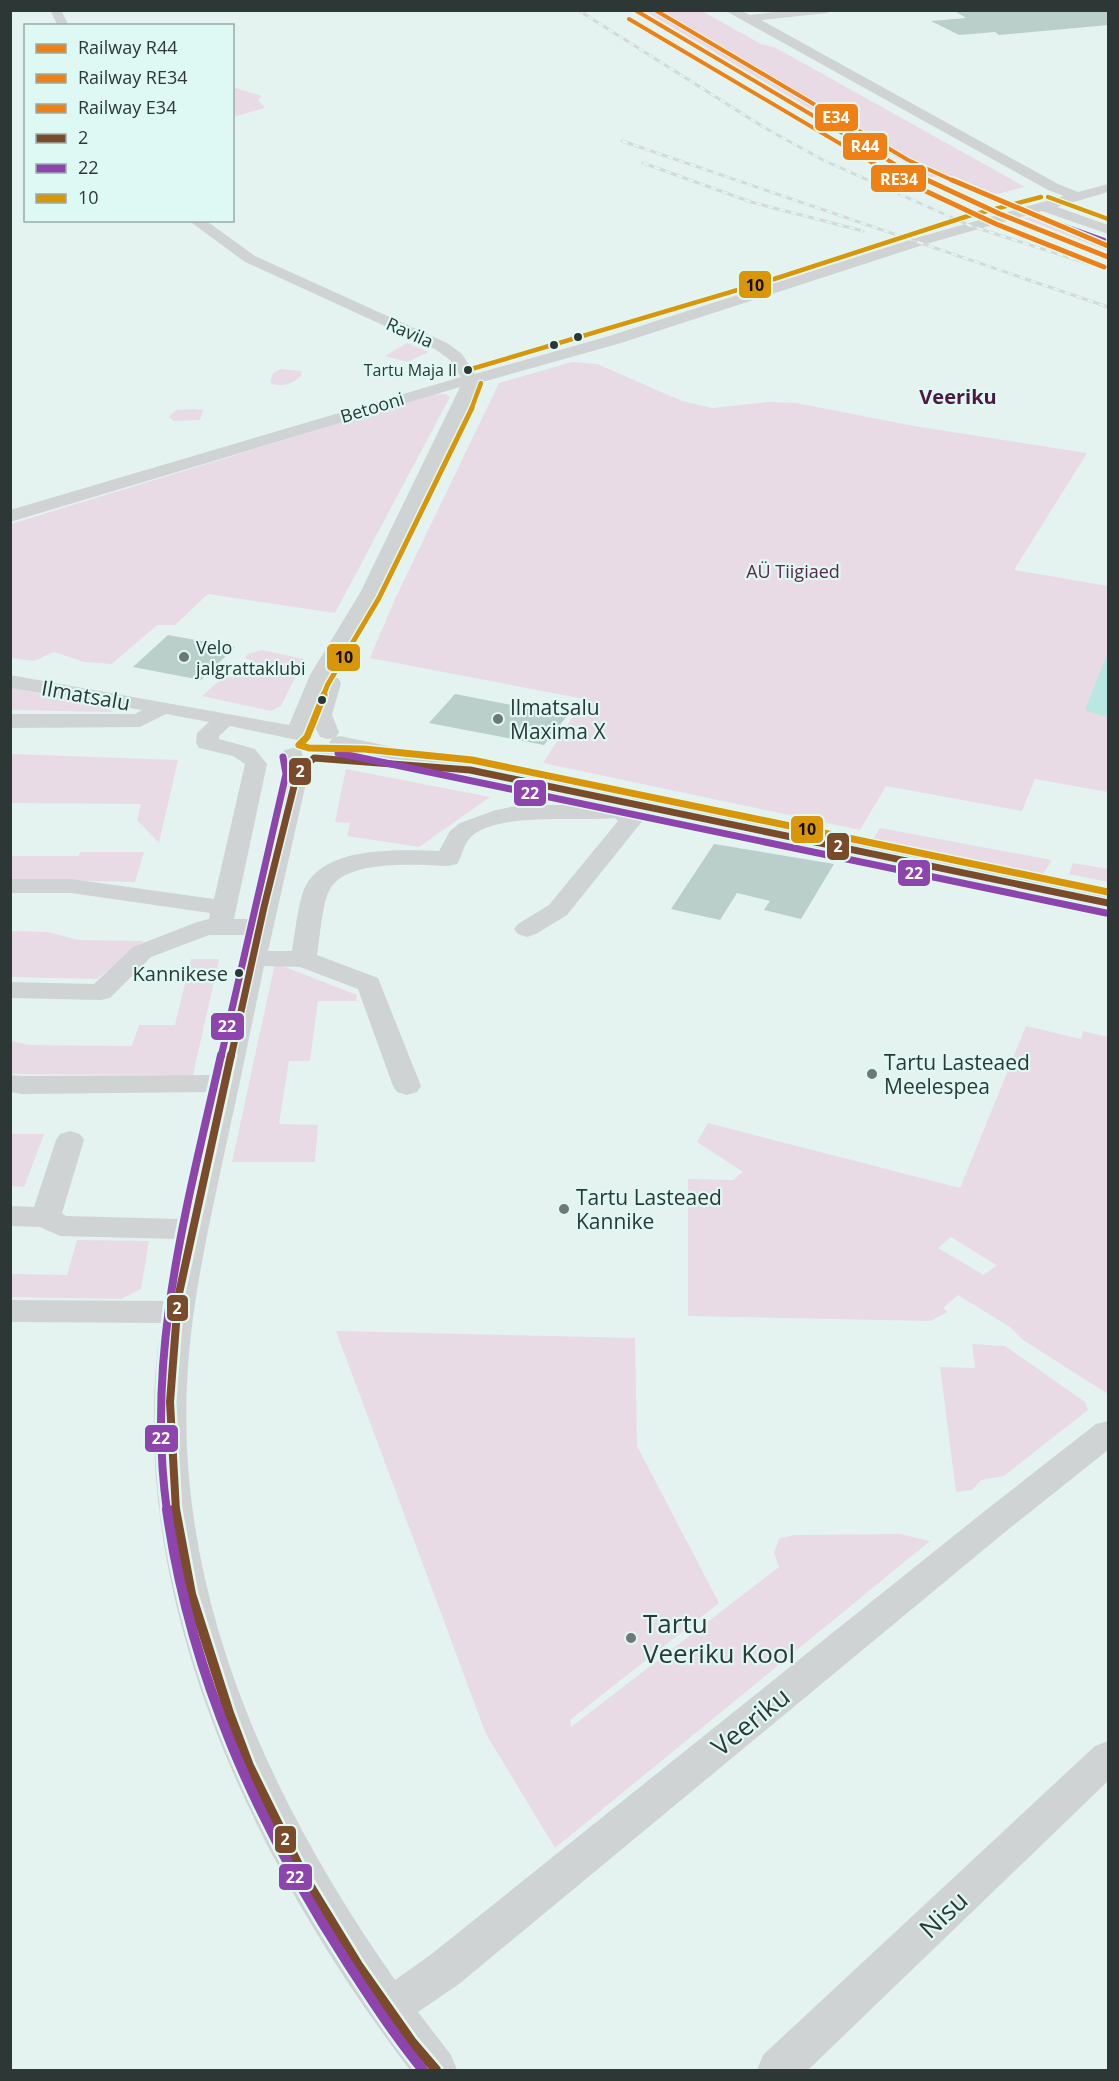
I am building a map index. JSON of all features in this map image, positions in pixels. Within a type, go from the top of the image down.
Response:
[{"type":"street","points":[[55,10],[63,24]]},
{"type":"street","points":[[729,10],[749,18],[1053,187],[1078,197]]},
{"type":"street","points":[[749,18],[827,10]]},
{"type":"street","name":"Betooni","points":[[10,516],[429,390],[471,380],[760,294],[972,226],[1108,188]]},
{"type":"street","points":[[1044,207],[1108,230]]},
{"type":"street","name":"Ravila","points":[[198,222],[250,259],[433,342],[456,357],[471,380]]},
{"type":"street","points":[[456,357],[489,365],[518,366]]},
{"type":"street","points":[[436,2070],[412,2042],[390,2007],[358,1965],[303,1875],[249,1766],[202,1633],[182,1552],[174,1502],[170,1402],[177,1312],[192,1228],[268,890],[308,754],[322,718],[322,706],[354,624],[465,399],[471,380]]},
{"type":"street","points":[[308,754],[304,709],[338,645],[354,624]]},
{"type":"street","name":"Ilmatsalu","points":[[10,681],[212,715],[308,754]]},
{"type":"street","points":[[10,721],[140,720],[161,708]]},
{"type":"street","name":"Ilmatsalu","points":[[161,708],[219,724],[308,754],[470,770],[623,807],[1108,903]]},
{"type":"street","points":[[219,724],[208,733],[207,743],[236,749],[253,757],[256,764],[225,908]]},
{"type":"street","points":[[251,788],[308,754]]},
{"type":"street","points":[[303,959],[316,888],[334,872],[375,858],[448,859],[458,836],[468,828],[504,815],[521,812],[590,814],[623,807],[632,819],[558,910],[527,929]]},
{"type":"street","points":[[10,886],[71,886],[225,908],[260,927]]},
{"type":"street","points":[[10,990],[101,992],[142,952],[206,927],[225,908],[268,890]]},
{"type":"street","points":[[253,958],[303,959],[369,984],[407,1086]]},
{"type":"street","points":[[10,1083],[22,1085],[225,1083]]},
{"type":"street","points":[[46,1216],[70,1140]]},
{"type":"street","points":[[10,1216],[46,1216],[60,1226],[192,1228]]},
{"type":"street","points":[[10,1311],[177,1312]]},
{"type":"street","name":"Veeriku","points":[[390,2007],[444,1970],[993,1523],[1108,1433]]},
{"type":"street","name":"Nisu","points":[[778,2070],[1108,1757]]},
{"type":"green space","points":[[645,11],[702,11],[761,44],[774,47],[1025,187],[993,195],[951,176],[931,177]]},
{"type":"green space","points":[[234,88],[262,96],[258,100],[265,108],[234,117]]},
{"type":"green space","points":[[1041,217],[1108,238],[1108,251],[1023,218]]},
{"type":"green space","points":[[407,343],[429,352],[407,362],[385,356]]},
{"type":"green space","name":"AÜ Tiigiaed","points":[[572,362],[597,364],[682,401],[712,408],[768,402],[796,403],[914,426],[1087,453],[1014,570],[1108,586],[1108,792],[1035,779],[1022,811],[886,786],[860,830],[543,763],[584,699],[370,658],[395,599],[499,383]]},
{"type":"green space","points":[[281,369],[301,371],[302,375],[287,384],[270,383],[273,373]]},
{"type":"green space","points":[[446,394],[450,397],[335,613],[208,594],[175,625],[157,625],[112,664],[84,662],[54,652],[34,661],[11,658],[11,524],[431,395]]},
{"type":"green space","points":[[176,410],[203,410],[200,420],[174,421],[169,417]]},
{"type":"green space","points":[[262,650],[304,659],[281,706],[271,711],[202,696],[222,679],[244,676],[252,672],[257,663],[245,658],[248,654]]},
{"type":"green space","points":[[11,688],[116,708],[111,712],[11,710]]},
{"type":"green space","points":[[11,754],[178,760],[159,843],[137,820],[141,804],[11,803]]},
{"type":"green space","points":[[346,769],[490,797],[419,847],[347,836],[350,823],[335,822]]},
{"type":"green space","points":[[880,828],[1052,860],[1040,879],[1033,881],[876,848],[871,843]]},
{"type":"green space","points":[[81,852],[144,852],[135,882],[11,879],[11,856],[78,856]]},
{"type":"green space","points":[[1073,863],[1108,869],[1108,882],[1069,874]]},
{"type":"green space","points":[[11,931],[48,932],[78,940],[144,941],[97,979],[11,977]]},
{"type":"green space","points":[[191,959],[219,959],[193,1075],[14,1074],[11,1072],[11,1041],[29,1045],[132,1046],[139,1025],[175,1025]]},
{"type":"green space","points":[[275,963],[357,995],[356,1001],[318,1001],[310,1061],[289,1061],[279,1124],[318,1125],[315,1162],[232,1162]]},
{"type":"green space","points":[[1026,1026],[1081,1039],[1083,1031],[1108,1037],[1108,1394],[1023,1340],[1010,1327],[958,1295],[943,1308],[948,1312],[930,1321],[688,1316],[688,1179],[733,1180],[743,1172],[697,1142],[708,1123],[960,1188]],"holes":[[[951,1237],[996,1265],[984,1275],[938,1248]]]},
{"type":"green space","points":[[11,1134],[44,1134],[24,1187],[11,1186]]},
{"type":"green space","points":[[77,1240],[149,1241],[141,1289],[121,1299],[11,1297],[11,1274],[67,1275]]},
{"type":"green space","points":[[336,1331],[635,1338],[637,1446],[719,1603],[570,1720],[571,1727],[779,1567],[774,1553],[779,1539],[794,1535],[900,1534],[930,1541],[555,1848],[486,1734]]},
{"type":"green space","points":[[972,1344],[1005,1346],[1085,1402],[1088,1410],[1004,1476],[981,1480],[972,1490],[956,1492],[940,1367],[975,1368]]},
{"type":"water","points":[[1108,652],[1108,716],[1107,717],[1085,710]]},
{"type":"building","points":[[953,10],[1108,10],[1108,25],[999,35],[995,32],[959,35],[931,21],[966,18]]},
{"type":"building","name":"Velo jalgrattaklubi","points":[[168,635],[235,647],[201,680],[133,667]]},
{"type":"building","name":"Ilmatsalu Maxima X","points":[[455,694],[567,716],[544,745],[429,723]]},
{"type":"building","points":[[714,844],[834,864],[801,919],[764,910],[770,901],[737,893],[720,920],[671,909]]},
{"type":"railway","points":[[578,10],[765,128],[823,160],[971,226],[1108,270]]},
{"type":"railway","points":[[622,141],[1108,307]]},
{"type":"railway","points":[[643,163],[751,202],[863,231]]},
{"type":"rail line","name":"R44","points":[[635,10],[903,169],[1000,214],[1108,257]]},
{"type":"rail line","name":"E34","points":[[655,10],[908,160],[1004,204],[1108,246]]},
{"type":"rail line","name":"RE34","points":[[629,19],[899,179],[996,224],[1104,267]]},
{"type":"transit line","name":"10","points":[[468,370],[768,281],[968,216],[1041,197]]},
{"type":"transit line","name":"10","points":[[1048,197],[1108,219]]},
{"type":"transit line","name":"22","points":[[1040,217],[1104,240]]},
{"type":"transit line","name":"10","points":[[481,383],[474,404],[379,598],[328,684],[307,737],[299,745],[309,748],[364,749],[472,760],[1108,892]]},
{"type":"transit line","name":"22","points":[[338,753],[1106,913]]},
{"type":"transit line","name":"22","points":[[283,757],[286,774],[191,1187],[170,1294],[161,1366],[163,1481],[174,1558],[192,1635],[216,1709],[246,1782],[281,1852],[320,1920],[385,2018],[423,2070]]},
{"type":"transit line","name":"2","points":[[436,2070],[412,2042],[358,1965],[303,1875],[249,1766],[229,1713],[191,1594],[174,1502],[170,1402],[178,1298],[264,907],[297,774],[314,758],[323,757],[470,770],[1108,903]]},
{"type":"place","name":"Tartu Maja II","points":[[468,370]]},
{"type":"place","name":"Velo jalgrattaklubi","points":[[184,657]]},
{"type":"place","name":"Ilmatsalu Maxima X","points":[[498,719]]},
{"type":"place","name":"Kannikese","points":[[239,973]]},
{"type":"place","name":"Tartu Lasteaed Meelespea","points":[[872,1074]]},
{"type":"place","name":"Tartu Lasteaed Kannike","points":[[564,1209]]},
{"type":"place","name":"Tartu Veeriku Kool","points":[[631,1638]]},
{"type":"district","name":"Veeriku","points":[[958,396]]}]
